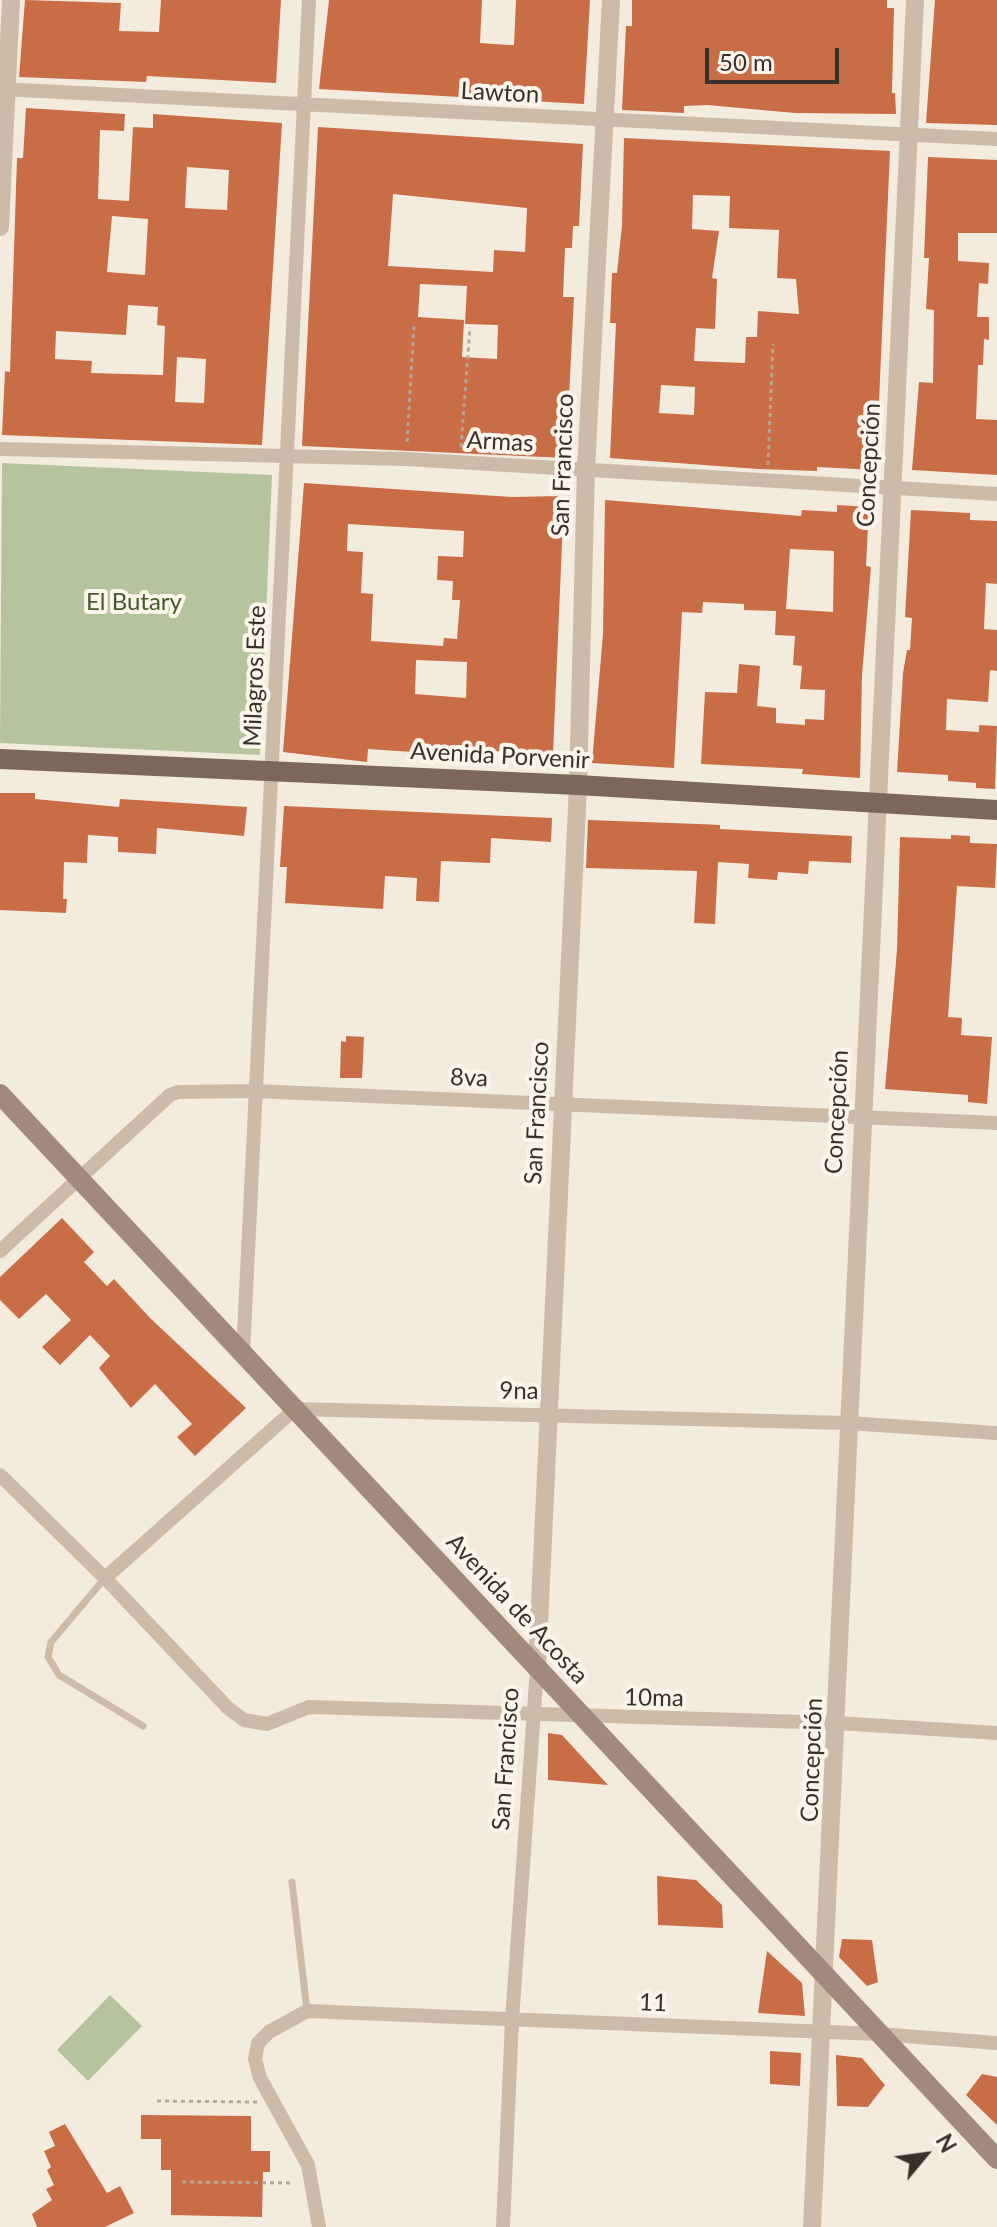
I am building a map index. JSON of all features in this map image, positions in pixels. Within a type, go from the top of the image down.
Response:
[{"type":"main road","name":"Avenida Porvenir","points":[[0,759],[578,785],[997,810]]},
{"type":"main road","name":"Avenida de Acosta","points":[[0,1094],[997,2159]]},
{"type":"street","points":[[0,227],[3,89],[11,0]]},
{"type":"street","name":"Milagros Este","points":[[243,1354],[309,0]]},
{"type":"street","name":"San Francisco","points":[[503,2227],[512,2020],[531,1715],[537,1668],[578,785],[586,469],[611,0]]},
{"type":"street","name":"Concepción","points":[[812,2227],[826,1977],[861,1115],[915,0]]},
{"type":"street","name":"Lawton","points":[[3,89],[997,139]]},
{"type":"street","name":"Armas","points":[[0,449],[405,459],[997,494]]},
{"type":"street","name":"8va","points":[[0,1251],[77,1177],[170,1095],[254,1091],[997,1123]]},
{"type":"street","points":[[0,1475],[105,1578],[295,1409]]},
{"type":"street","name":"9na","points":[[295,1409],[549,1413],[848,1423],[997,1433]]},
{"type":"street","name":"10ma","points":[[105,1578],[228,1708],[244,1720],[267,1724],[309,1707],[837,1723],[997,1733]]},
{"type":"street","points":[[307,2011],[269,2032],[258,2043],[255,2059],[260,2078],[308,2165],[319,2227]]},
{"type":"street","name":"11","points":[[307,2011],[879,2034],[997,2043]]},
{"type":"lane","points":[[105,1578],[51,1642],[48,1657],[59,1675],[143,1726]]},
{"type":"lane","points":[[292,1882],[307,2011]]},
{"type":"path","points":[[405,459],[414,326]]},
{"type":"path","points":[[459,462],[470,327]]},
{"type":"path","points":[[768,479],[773,344]]},
{"type":"path","points":[[157,2101],[276,2103]]},
{"type":"path","points":[[182,2182],[311,2183]]},
{"type":"green space","name":"El Butary","points":[[2,463],[272,475],[260,755],[0,743]]},
{"type":"green space","points":[[110,1995],[142,2026],[88,2081],[57,2050]]},
{"type":"building","points":[[25,0],[121,3],[119,31],[159,32],[161,0],[281,0],[276,83],[147,76],[146,82],[19,77]]},
{"type":"building","points":[[329,0],[482,0],[480,43],[514,45],[516,0],[590,0],[584,104],[319,89]]},
{"type":"building","points":[[632,0],[887,0],[887,8],[894,8],[892,93],[895,93],[896,114],[795,113],[707,105],[684,106],[684,113],[622,110],[626,26],[632,26]]},
{"type":"building","points":[[935,0],[997,0],[997,125],[926,123]]},
{"type":"building","points":[[26,108],[125,114],[124,131],[100,130],[98,199],[129,201],[133,127],[153,128],[153,114],[282,123],[262,445],[2,435],[5,371],[10,372],[17,158],[23,158]],"holes":[[[187,167],[229,170],[227,210],[185,208]],[[112,216],[148,219],[145,275],[107,272]],[[128,305],[158,307],[157,325],[165,326],[163,375],[91,373],[92,361],[55,359],[56,331],[126,335]],[[177,357],[206,359],[204,403],[175,402]]]},
{"type":"building","points":[[318,127],[583,144],[579,226],[573,226],[572,248],[565,248],[563,297],[574,297],[566,458],[302,446]],"holes":[[[393,194],[527,208],[525,252],[494,250],[493,272],[388,266]],[[420,284],[467,286],[465,324],[498,325],[497,359],[462,357],[464,320],[418,317]]]},
{"type":"building","points":[[624,138],[890,151],[876,470],[817,467],[817,471],[758,469],[610,458],[616,323],[610,323],[612,273],[617,273],[622,225]],"holes":[[[693,195],[730,196],[729,228],[779,230],[777,278],[796,279],[799,314],[758,311],[757,337],[746,337],[745,363],[694,361],[696,328],[715,329],[717,279],[712,278],[719,231],[692,229]],[[661,385],[695,387],[694,415],[659,413]]]},
{"type":"building","points":[[928,157],[997,160],[997,233],[958,233],[958,261],[989,263],[988,284],[979,283],[977,317],[989,317],[989,340],[984,339],[983,365],[978,365],[976,419],[997,420],[997,475],[912,470],[919,382],[933,383],[934,310],[926,309],[929,258],[924,258]]},
{"type":"building","points":[[304,483],[512,497],[564,496],[553,754],[412,747],[412,752],[368,749],[367,762],[283,752]],"holes":[[[348,524],[464,531],[463,557],[438,556],[437,580],[453,581],[452,600],[460,600],[457,639],[444,638],[443,646],[371,641],[373,594],[361,593],[363,552],[347,551]],[[416,660],[467,662],[466,698],[415,694]]]},
{"type":"building","points":[[605,500],[801,516],[802,510],[837,512],[837,505],[869,507],[866,566],[871,567],[862,675],[860,778],[802,774],[803,769],[701,764],[705,692],[737,693],[739,664],[760,666],[757,706],[776,708],[776,723],[805,725],[805,719],[824,720],[825,690],[800,689],[802,666],[793,665],[795,636],[775,635],[776,611],[744,610],[744,604],[703,602],[702,613],[682,612],[674,768],[592,763],[603,634]],"holes":[[[790,549],[834,551],[833,612],[786,609]]]},
{"type":"building","points":[[911,510],[970,513],[970,520],[997,521],[997,584],[986,583],[984,629],[997,630],[997,671],[990,670],[988,702],[947,699],[946,730],[979,732],[979,725],[997,726],[995,789],[976,788],[976,783],[948,781],[948,775],[897,772],[903,673],[907,650],[910,650],[912,618],[905,617]]},
{"type":"building","points":[[0,793],[35,793],[35,799],[119,807],[120,799],[247,807],[244,836],[157,828],[156,854],[118,852],[118,837],[88,835],[87,863],[64,862],[63,899],[67,899],[66,913],[0,910]]},
{"type":"building","points":[[284,806],[552,818],[551,842],[491,838],[490,863],[441,861],[439,902],[416,901],[417,878],[385,876],[383,909],[285,903],[287,867],[280,867]]},
{"type":"building","points":[[588,820],[720,825],[720,829],[852,836],[851,863],[809,861],[808,874],[778,872],[777,880],[748,878],[749,864],[718,862],[715,924],[694,923],[697,871],[586,868]]},
{"type":"building","points":[[951,835],[970,836],[970,843],[997,844],[995,888],[957,886],[948,1017],[962,1018],[961,1035],[992,1037],[987,1104],[968,1102],[968,1095],[885,1089],[897,950],[900,837],[951,839]]},
{"type":"building","points":[[346,1036],[364,1037],[362,1078],[340,1078],[341,1041],[346,1042]]},
{"type":"building","points":[[62,1218],[94,1252],[84,1262],[107,1286],[114,1279],[150,1318],[246,1408],[195,1456],[177,1437],[192,1424],[155,1384],[131,1408],[99,1368],[110,1356],[90,1335],[60,1365],[42,1347],[71,1320],[46,1294],[19,1319],[0,1300],[0,1277]]},
{"type":"building","points":[[548,1733],[562,1735],[608,1785],[548,1780]]},
{"type":"building","points":[[657,1876],[696,1880],[722,1905],[723,1928],[658,1925]]},
{"type":"building","points":[[842,1939],[872,1940],[878,1982],[867,1986],[839,1957]]},
{"type":"building","points":[[767,1951],[802,1983],[805,2016],[758,2013]]},
{"type":"building","points":[[770,2051],[801,2053],[800,2086],[770,2084]]},
{"type":"building","points":[[836,2055],[862,2058],[885,2085],[868,2107],[837,2106]]},
{"type":"building","points":[[982,2074],[997,2077],[997,2125],[966,2095]]},
{"type":"building","points":[[141,2115],[251,2116],[251,2151],[270,2151],[270,2172],[263,2172],[262,2217],[171,2215],[171,2170],[161,2170],[161,2139],[141,2139]]},
{"type":"building","points":[[65,2124],[107,2193],[120,2186],[134,2213],[105,2227],[37,2227],[32,2214],[52,2200],[46,2189],[54,2185],[47,2170],[51,2167],[44,2151],[55,2146],[49,2132]]}]
